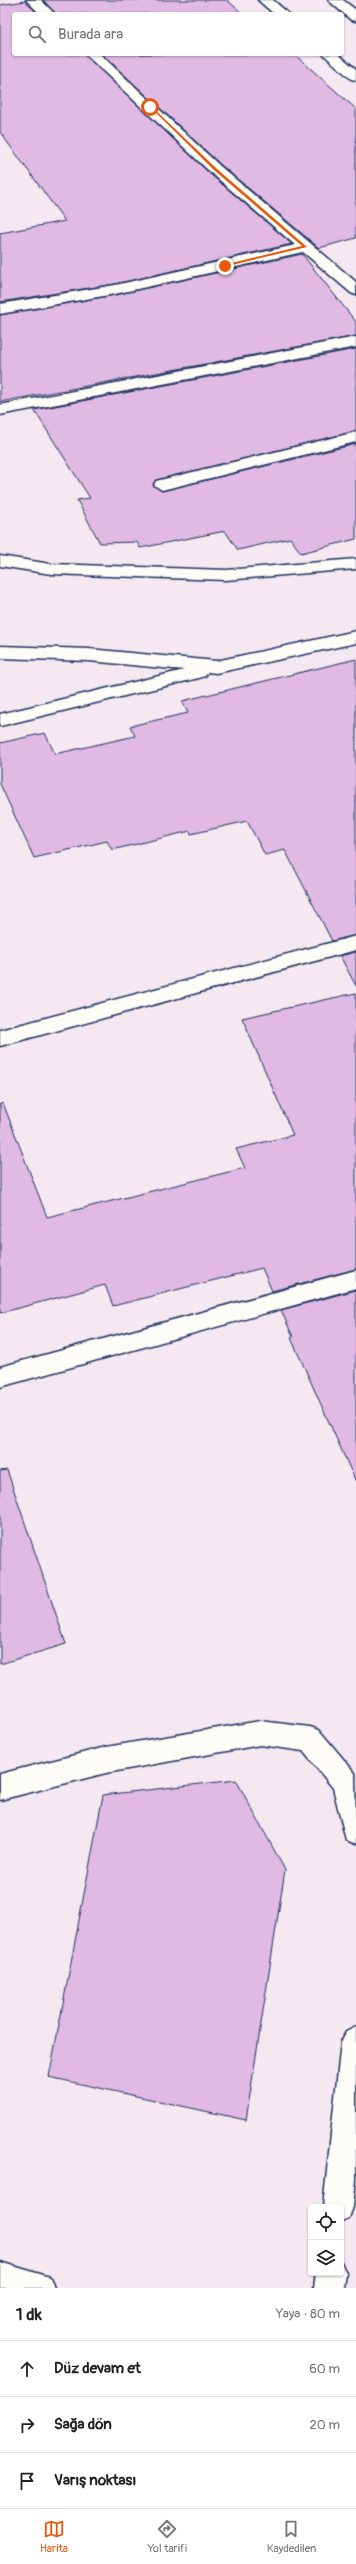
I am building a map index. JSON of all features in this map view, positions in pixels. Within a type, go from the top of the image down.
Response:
[{"type":"street","points":[[33,0],[46,12]]},
{"type":"street","points":[[265,0],[280,12]]},
{"type":"street","points":[[335,0],[356,17]]},
{"type":"street","points":[[94,56],[215,170],[356,290]]},
{"type":"street","points":[[332,56],[356,76]]},
{"type":"street","points":[[0,309],[88,294],[225,266],[305,246]]},
{"type":"street","points":[[0,410],[96,393],[356,342]]},
{"type":"street","points":[[162,485],[356,436]]},
{"type":"street","points":[[0,561],[51,569],[226,575],[356,564]]},
{"type":"street","points":[[0,720],[216,667],[356,637]]},
{"type":"street","points":[[0,652],[89,655],[216,667]]},
{"type":"street","points":[[0,1038],[356,943]]},
{"type":"street","points":[[0,1377],[356,1279]]},
{"type":"street","points":[[0,1788],[106,1760],[260,1733],[310,1738],[345,1782],[356,1831]]},
{"type":"street","points":[[338,2204],[356,2042]]},
{"type":"street","points":[[329,2288],[331,2276]]},
{"type":"street","points":[[0,2277],[39,2288]]},
{"type":"building","points":[[43,0],[227,0],[241,12],[54,12]]},
{"type":"building","points":[[25,1],[36,12],[12,12],[12,56],[86,56],[209,173],[292,244],[115,284],[0,302],[0,233],[65,221],[0,132],[0,5]]},
{"type":"building","points":[[104,56],[296,56],[356,109],[356,238],[319,248],[221,165]]},
{"type":"building","points":[[302,254],[356,322],[356,336],[0,402],[0,315],[115,295]]},
{"type":"building","points":[[356,349],[356,431],[156,480],[153,484],[162,491],[356,444],[356,539],[301,553],[290,538],[238,550],[225,531],[140,548],[137,542],[100,543],[77,500],[90,498],[34,410]]},
{"type":"building","points":[[356,659],[356,935],[332,941],[285,850],[265,855],[247,821],[191,834],[190,831],[112,850],[107,841],[34,858],[0,784],[0,743],[45,733],[55,754],[135,736],[130,726],[188,713],[182,701]]},
{"type":"building","points":[[356,952],[356,986],[340,956]]},
{"type":"building","points":[[356,993],[356,1269],[272,1291],[262,1268],[113,1306],[105,1285],[0,1313],[0,1104],[3,1103],[47,1217],[245,1168],[236,1149],[293,1135],[242,1018]]},
{"type":"building","points":[[356,1290],[356,1482],[291,1338],[293,1337],[281,1310]]},
{"type":"building","points":[[7,1470],[66,1644],[0,1664],[0,1471]]},
{"type":"building","points":[[236,1780],[285,1870],[246,2120],[49,2077],[103,1795]]},
{"type":"route","points":[[150,107],[215,170],[305,246],[225,266]]}]
